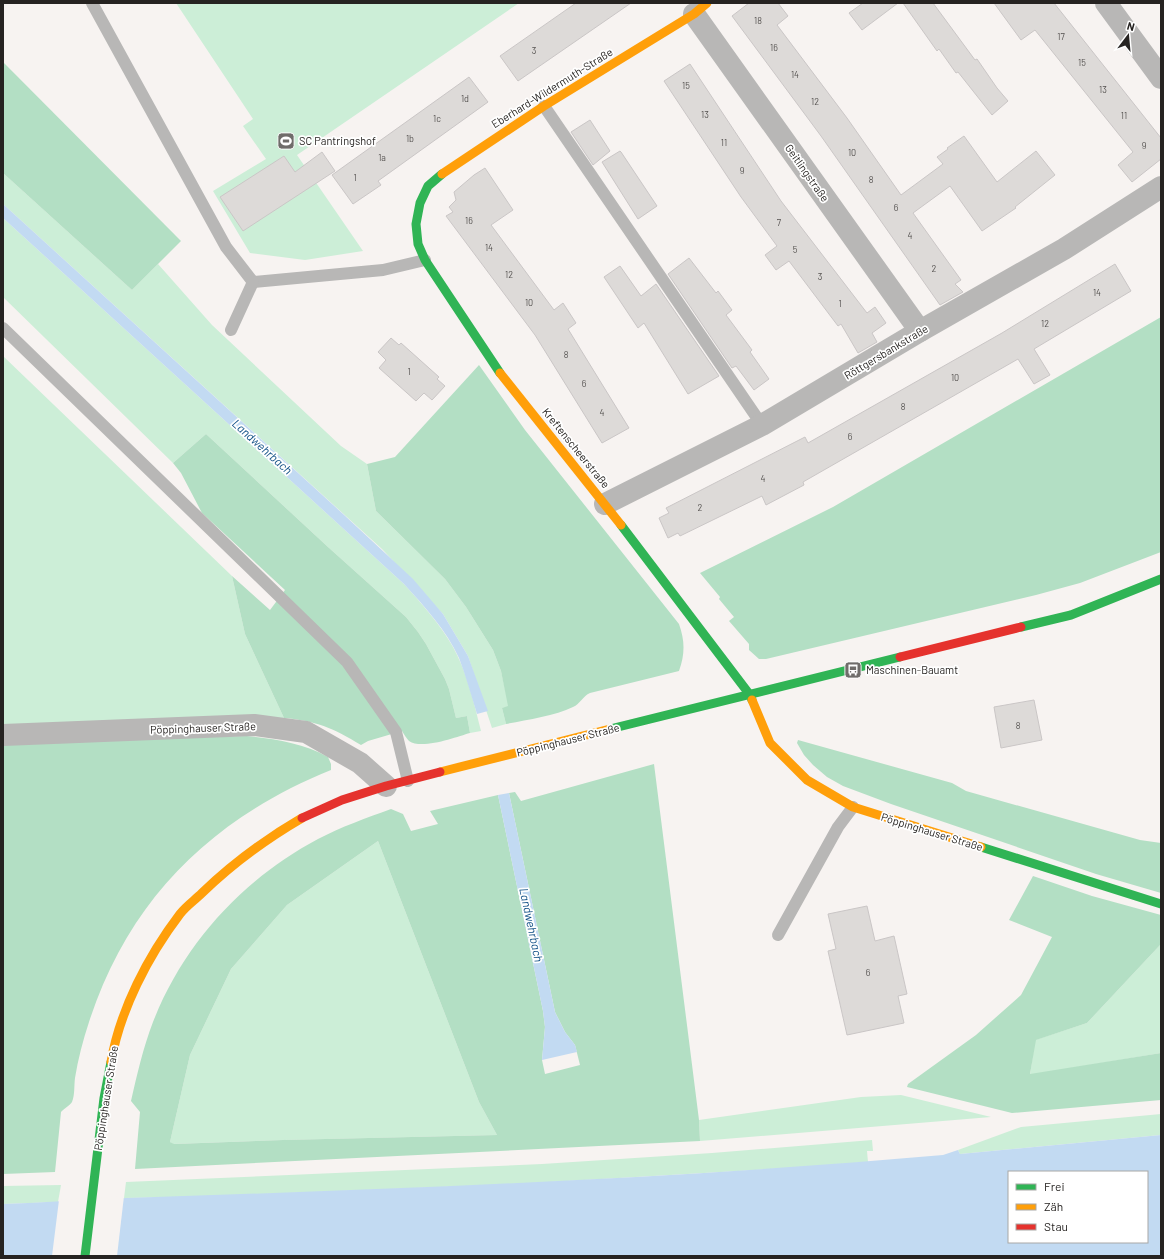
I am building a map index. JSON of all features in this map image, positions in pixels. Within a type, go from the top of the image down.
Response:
[{"type":"street","points":[[1106,3],[1161,78]]},
{"type":"street","name":"Eberhard-Wildermuth-Straße","points":[[420,203],[428,186],[446,171],[544,106],[700,8]]},
{"type":"street","name":"Geitlingstraße","points":[[700,8],[920,332]]},
{"type":"street","name":"Röttgersbankstraße","points":[[605,504],[762,425],[1064,249],[1161,187]]},
{"type":"street","name":"Kreftenscheerstraße","points":[[420,203],[416,224],[418,244],[425,260],[497,369],[605,504],[750,695]]},
{"type":"street","name":"Pöppinghauser Straße","points":[[85,1256],[104,1098],[114,1044],[127,1008],[148,962],[181,913],[222,874],[257,847],[301,819],[342,800],[386,786],[568,739],[1071,615],[1161,579]]},
{"type":"street","name":"Pöppinghauser Straße","points":[[750,695],[770,742],[807,780],[853,807],[1161,904]]},
{"type":"street","name":"Pöppinghauser Straße","points":[[3,735],[254,726],[306,732],[360,762],[386,786]]},
{"type":"lane","points":[[92,3],[226,247],[253,282]]},
{"type":"lane","points":[[544,106],[762,425]]},
{"type":"lane","points":[[253,282],[382,270],[425,260]]},
{"type":"lane","points":[[231,330],[253,282]]},
{"type":"lane","points":[[3,328],[347,662],[396,732],[408,781]]},
{"type":"lane","points":[[778,935],[838,827],[853,807]]},
{"type":"green space","name":"SC Pantringshof","points":[[176,3],[519,3],[297,155],[363,251],[305,260],[250,253],[213,191],[266,159],[243,126],[253,119]]},
{"type":"green space","points":[[3,62],[181,241],[132,290],[3,173]]},
{"type":"green space","points":[[3,173],[132,290],[158,264],[212,325],[341,446],[367,464],[376,511],[445,579],[466,607],[493,650],[501,671],[509,707],[502,708],[506,724],[492,728],[468,656],[443,614],[382,549],[3,204]]},
{"type":"green space","points":[[3,218],[404,584],[437,622],[453,647],[466,677],[481,731],[470,733],[467,716],[456,718],[445,679],[426,644],[406,617],[206,434],[173,463],[3,297]]},
{"type":"green space","points":[[1161,317],[1161,552],[1080,583],[1036,595],[766,659],[759,659],[749,650],[749,644],[729,621],[734,617],[700,573],[833,507]]},
{"type":"green space","points":[[3,356],[232,576],[245,634],[284,718],[3,728]]},
{"type":"green space","points":[[479,365],[525,430],[679,624],[684,648],[679,671],[590,693],[575,706],[558,713],[506,724],[502,708],[508,706],[501,671],[493,650],[466,607],[445,579],[376,511],[367,464],[395,457]]},
{"type":"green space","points":[[206,434],[406,617],[426,644],[445,679],[456,718],[467,716],[470,733],[448,740],[422,744],[409,741],[402,731],[368,741],[361,745],[324,726],[296,719],[284,718],[245,634],[232,576],[270,610],[285,590],[202,513],[181,473],[173,463]]},
{"type":"green space","points":[[247,736],[288,742],[309,748],[328,757],[331,764],[331,770],[288,790],[249,812],[213,838],[180,868],[152,901],[127,937],[106,978],[89,1022],[75,1078],[73,1099],[72,1102],[61,1112],[55,1172],[3,1174],[3,743]]},
{"type":"green space","points":[[798,740],[952,783],[966,791],[1140,840],[1161,843],[1161,893],[1096,874],[891,804],[843,786],[827,777],[813,765],[804,755],[797,743]]},
{"type":"green space","points":[[654,764],[699,1120],[700,1141],[135,1169],[140,1112],[131,1101],[143,1052],[149,1032],[166,993],[181,966],[199,940],[219,916],[241,894],[265,873],[291,855],[318,839],[363,819],[391,809],[403,814],[411,831],[438,824],[430,811],[498,795],[543,1011],[545,1027],[542,1060],[545,1074],[580,1065],[575,1045],[565,1032],[555,1012],[509,793],[515,792],[521,801]],"holes":[[[378,841],[479,1102],[497,1135],[174,1144],[170,1142],[190,1055],[231,969],[287,905]]]},
{"type":"green space","points":[[378,841],[479,1102],[497,1135],[173,1144],[170,1142],[190,1055],[231,969],[287,905]]},
{"type":"green space","points":[[1033,876],[1092,896],[1161,915],[1161,944],[1087,1023],[1036,1040],[1030,1074],[1161,1053],[1161,1100],[1012,1113],[907,1087],[908,1084],[976,1035],[1021,995],[1052,937],[1009,920]]},
{"type":"green space","points":[[1161,944],[1161,1053],[1030,1075],[1035,1040],[1087,1023]]},
{"type":"green space","points":[[901,1095],[991,1117],[700,1141],[699,1120],[861,1097]]},
{"type":"green space","points":[[1161,1114],[1161,1135],[960,1154],[958,1150],[1021,1127]]},
{"type":"green space","points":[[872,1140],[873,1151],[867,1151],[868,1162],[516,1184],[192,1197],[124,1198],[126,1182],[542,1164],[712,1153]]},
{"type":"green space","points":[[61,1185],[58,1202],[3,1204],[3,1186]]},
{"type":"water","name":"Landwehrbach","points":[[3,204],[413,579],[443,614],[468,656],[488,711],[477,714],[462,665],[454,648],[420,601],[404,584],[3,218]]},
{"type":"water","name":"Landwehrbach","points":[[509,793],[555,1012],[565,1032],[575,1045],[577,1052],[542,1060],[545,1027],[543,1011],[498,795]]},
{"type":"water","points":[[1161,1135],[1161,1256],[3,1256],[3,1204],[637,1177],[739,1171],[943,1155],[958,1150],[960,1154]]},
{"type":"pier","points":[[124,1196],[117,1256],[52,1256],[59,1200]]},
{"type":"building","points":[[576,3],[631,3],[518,81],[500,56]]},
{"type":"building","points":[[749,3],[778,3],[788,16],[777,25],[847,118],[901,195],[943,164],[937,157],[964,136],[997,182],[1036,151],[1055,175],[1015,207],[1016,208],[982,231],[950,186],[913,213],[961,280],[955,284],[963,292],[940,305],[821,136],[732,16]]},
{"type":"building","points":[[863,3],[898,3],[862,30],[849,13]]},
{"type":"building","points":[[903,3],[933,3],[975,60],[977,59],[1008,101],[992,115],[958,72],[956,73],[939,49],[937,51]]},
{"type":"building","points":[[994,3],[1054,3],[1161,138],[1161,159],[1132,182],[1118,165],[1133,152],[1035,30],[1021,40]]},
{"type":"building","points":[[690,64],[781,201],[867,313],[875,307],[886,323],[872,333],[877,342],[858,353],[841,324],[838,326],[789,261],[776,270],[765,255],[777,246],[741,197],[664,81]]},
{"type":"building","points":[[469,77],[488,102],[378,181],[381,185],[353,204],[332,175]]},
{"type":"building","points":[[590,120],[610,151],[593,165],[571,132]]},
{"type":"building","points":[[620,151],[657,206],[638,219],[602,162]]},
{"type":"building","points":[[322,152],[335,171],[243,231],[220,197],[284,156],[295,172]]},
{"type":"building","points":[[485,168],[513,210],[491,225],[554,310],[563,303],[576,323],[568,329],[629,428],[602,443],[535,335],[446,216],[453,212],[449,207],[456,200],[454,192]]},
{"type":"building","points":[[689,258],[716,293],[718,291],[732,310],[726,315],[752,350],[750,352],[769,379],[754,390],[736,366],[732,368],[668,274]]},
{"type":"building","points":[[1115,264],[1131,291],[1034,349],[1050,375],[1034,384],[1018,359],[803,482],[804,485],[766,505],[762,496],[680,536],[678,533],[668,538],[659,518],[669,513],[666,508],[805,437],[808,443],[1002,333]]},
{"type":"building","points":[[620,266],[641,296],[656,284],[719,376],[688,394],[644,323],[638,328],[604,277]]},
{"type":"building","points":[[391,338],[399,345],[401,343],[439,377],[437,379],[445,386],[432,400],[424,393],[416,401],[379,368],[386,360],[378,352]]},
{"type":"building","points":[[1034,700],[1042,740],[1001,748],[994,707]]},
{"type":"building","points":[[867,906],[875,941],[894,936],[907,994],[898,996],[904,1023],[847,1035],[828,951],[836,949],[828,914]]},
{"type":"traffic: fast","points":[[442,174],[428,186],[420,203],[416,224],[418,244],[425,260],[500,373]]},
{"type":"traffic: fast","points":[[621,525],[750,695],[752,700]]},
{"type":"traffic: fast","points":[[1021,627],[1071,615],[1161,579]]},
{"type":"traffic: fast","points":[[610,729],[900,657]]},
{"type":"traffic: fast","points":[[981,847],[1161,904]]},
{"type":"traffic: fast","points":[[85,1256],[104,1098],[111,1062]]},
{"type":"traffic: slow","points":[[442,174],[544,106],[694,14],[707,3]]},
{"type":"traffic: slow","points":[[500,373],[621,525]]},
{"type":"traffic: slow","points":[[752,700],[770,743],[807,780],[853,807],[981,847]]},
{"type":"traffic: slow","points":[[440,772],[610,729]]},
{"type":"traffic: slow","points":[[111,1062],[115,1042],[128,1003],[146,966],[168,930],[180,914],[213,882],[237,862],[275,834],[302,818]]},
{"type":"traffic: jam","points":[[900,657],[1021,627]]},
{"type":"traffic: jam","points":[[302,818],[342,800],[386,786],[440,772]]},
{"type":"place","name":"SC Pantringshof","points":[[286,141]]},
{"type":"place","name":"Maschinen-Bauamt","points":[[853,670]]}]
